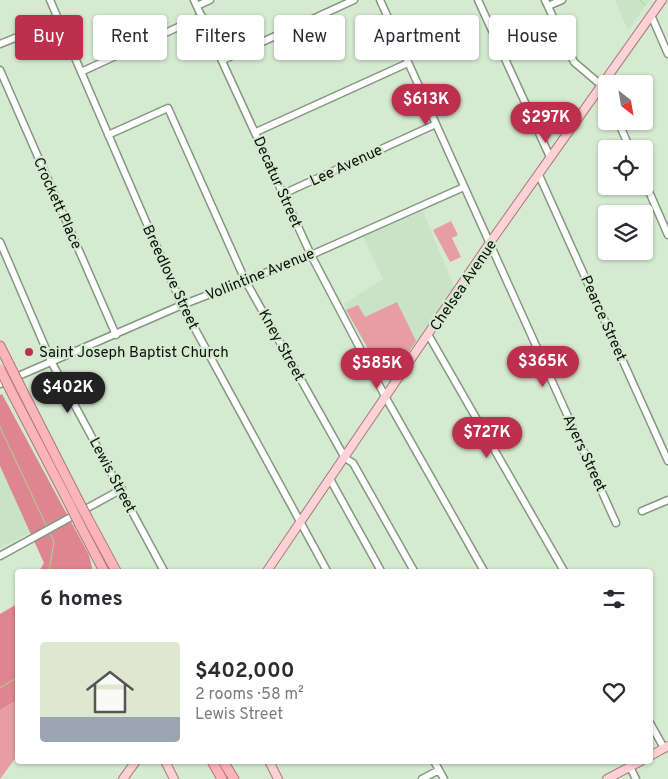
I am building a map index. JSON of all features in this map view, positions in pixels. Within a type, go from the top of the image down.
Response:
[{"type":"highway","points":[[0,346],[84,522],[101,569]]},
{"type":"highway","points":[[0,369],[74,502]]},
{"type":"highway","points":[[84,522],[94,531],[121,569]]},
{"type":"highway","points":[[94,531],[115,569]]},
{"type":"highway","points":[[214,764],[222,779]]},
{"type":"highway","points":[[225,764],[234,779]]},
{"type":"main road","name":"Chelsea Avenue","points":[[608,75],[662,0]]},
{"type":"main road","name":"Chelsea Avenue","points":[[268,569],[429,336],[489,244],[598,89]]},
{"type":"main road","points":[[653,754],[666,747]]},
{"type":"main road","points":[[123,779],[134,764]]},
{"type":"main road","points":[[166,764],[174,779]]},
{"type":"main road","points":[[270,764],[278,779]]},
{"type":"main road","points":[[608,779],[635,764]]},
{"type":"street","name":"Breedlove Street","points":[[50,0],[57,15]]},
{"type":"street","points":[[196,3],[210,0]]},
{"type":"street","points":[[264,41],[354,0]]},
{"type":"street","name":"Ayers Street","points":[[380,0],[616,523]]},
{"type":"street","points":[[478,0],[550,157]]},
{"type":"street","points":[[562,0],[546,3],[574,62],[598,82]]},
{"type":"street","name":"Decatur Street","points":[[196,3],[202,15]]},
{"type":"street","points":[[651,16],[668,54]]},
{"type":"street","points":[[81,72],[177,28]]},
{"type":"street","points":[[0,44],[15,38]]},
{"type":"street","name":"Breedlove Street","points":[[76,60],[182,306],[326,569]]},
{"type":"street","name":"Decatur Street","points":[[223,60],[311,255],[386,398],[483,569]]},
{"type":"street","points":[[256,132],[408,62]]},
{"type":"street","name":"Crockett Place","points":[[0,70],[116,335]]},
{"type":"street","name":"Kney Street","points":[[108,135],[168,108],[245,280],[345,458],[353,463],[413,569]]},
{"type":"street","name":"Lee Avenue","points":[[283,194],[436,124]]},
{"type":"street","name":"Pearce Street","points":[[539,175],[667,458]]},
{"type":"street","name":"Vollintine Avenue","points":[[0,384],[182,306],[311,255],[464,187]]},
{"type":"street","points":[[651,195],[668,235]]},
{"type":"street","name":"Lewis Street","points":[[0,242],[52,363],[163,569]]},
{"type":"street","points":[[429,336],[563,569]]},
{"type":"street","points":[[330,478],[380,569]]},
{"type":"street","points":[[0,556],[122,490]]},
{"type":"street","points":[[642,511],[668,500]]},
{"type":"street","points":[[653,728],[666,747]]},
{"type":"street","points":[[436,764],[444,779]]},
{"type":"street","points":[[630,767],[636,779]]},
{"type":"street","points":[[422,779],[439,770]]},
{"type":"shaded area","points":[[615,0],[650,0],[628,30]]},
{"type":"shaded area","points":[[423,211],[454,287],[390,379],[386,380],[344,304],[383,279],[363,237]]},
{"type":"shaded area","points":[[451,221],[458,235],[452,238],[461,257],[450,262],[433,230]]},
{"type":"shaded area","points":[[397,302],[416,341],[390,379],[386,380],[346,310],[358,305],[365,317]]},
{"type":"shaded area","points":[[2,394],[89,555],[92,569],[40,569],[44,563],[0,466],[0,395]]},
{"type":"shaded area","points":[[0,466],[32,531],[0,549]]},
{"type":"shaded area","points":[[15,605],[15,701],[0,710],[0,614]]},
{"type":"shaded area","points":[[15,701],[15,759],[0,779],[0,710]]},
{"type":"waterway","points":[[640,0],[645,5]]},
{"type":"waterway","points":[[0,427],[47,527]]},
{"type":"waterway","points":[[49,531],[54,542],[49,569]]},
{"type":"waterway","points":[[0,688],[15,679]]},
{"type":"place","name":"Saint Joseph Baptist Church","points":[[29,352]]}]
